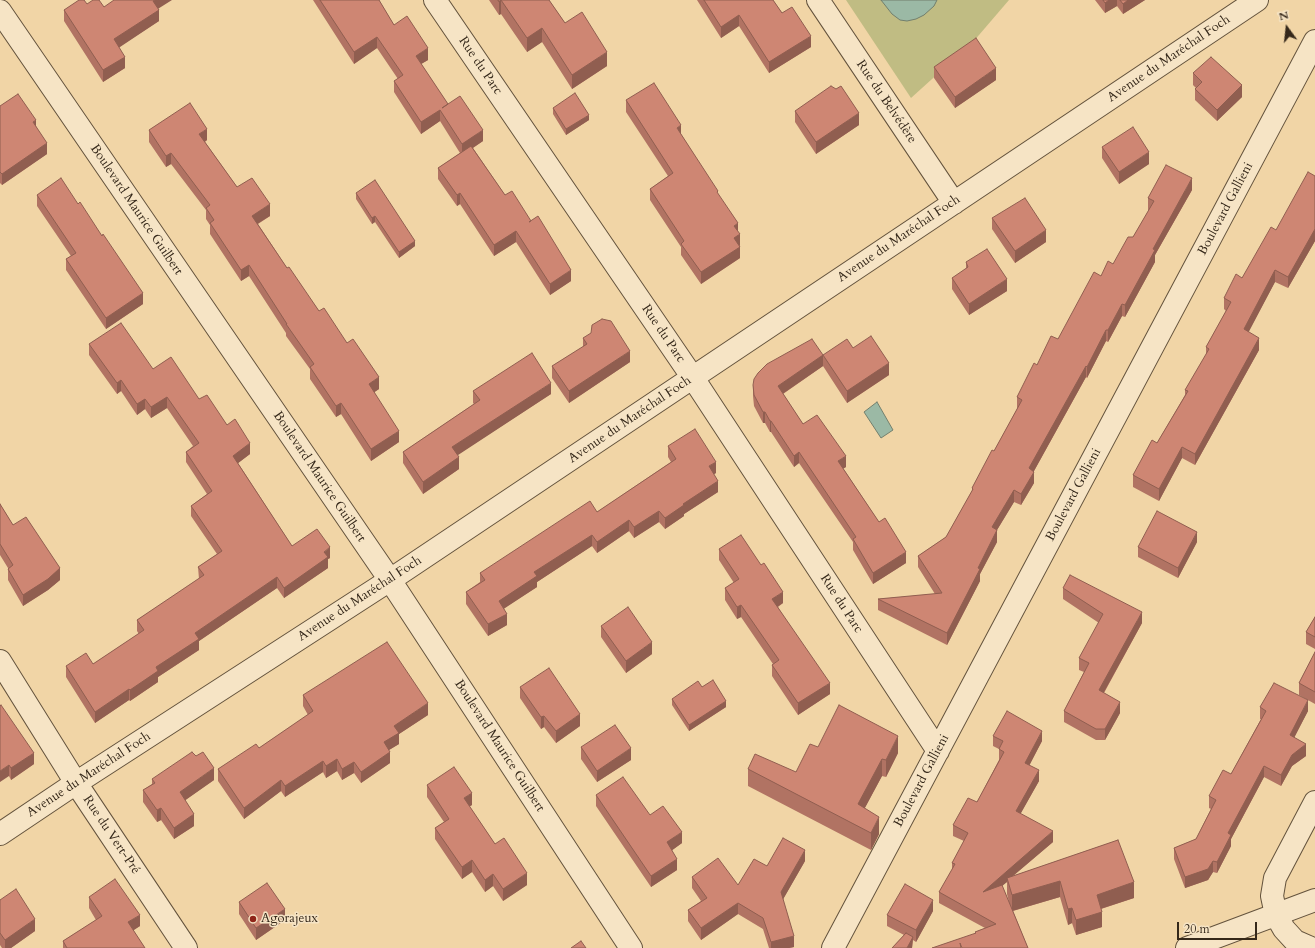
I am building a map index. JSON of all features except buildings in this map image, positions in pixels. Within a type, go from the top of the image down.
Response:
[{"type":"street","points":[[0,3],[4,0]]},
{"type":"street","name":"Rue du Parc","points":[[435,0],[693,378],[938,751]]},
{"type":"street","name":"Rue du Belvédère","points":[[818,0],[954,203]]},
{"type":"street","name":"Avenue du Maréchal Foch","points":[[0,834],[76,783],[390,580],[1257,0]]},
{"type":"street","name":"Boulevard Maurice Guilbert","points":[[0,11],[390,580],[632,948]]},
{"type":"street","name":"Boulevard Gallieni","points":[[833,948],[1315,41]]},
{"type":"street","name":"Rue du Vert-Pré","points":[[0,661],[76,783],[186,948]]},
{"type":"street","points":[[1312,948],[1295,941],[1284,930],[1276,914],[1272,896],[1275,878],[1315,802]]},
{"type":"street","points":[[1187,948],[1315,900]]},
{"type":"shaded area","points":[[846,0],[1009,0],[973,42],[911,98]]},
{"type":"shaded area","points":[[881,0],[937,0],[934,6],[924,15],[907,21],[900,20],[892,14]]},
{"type":"shaded area","points":[[877,402],[893,430],[881,438],[864,412]]},
{"type":"place","name":"Agorajeux","points":[[253,919]]}]
